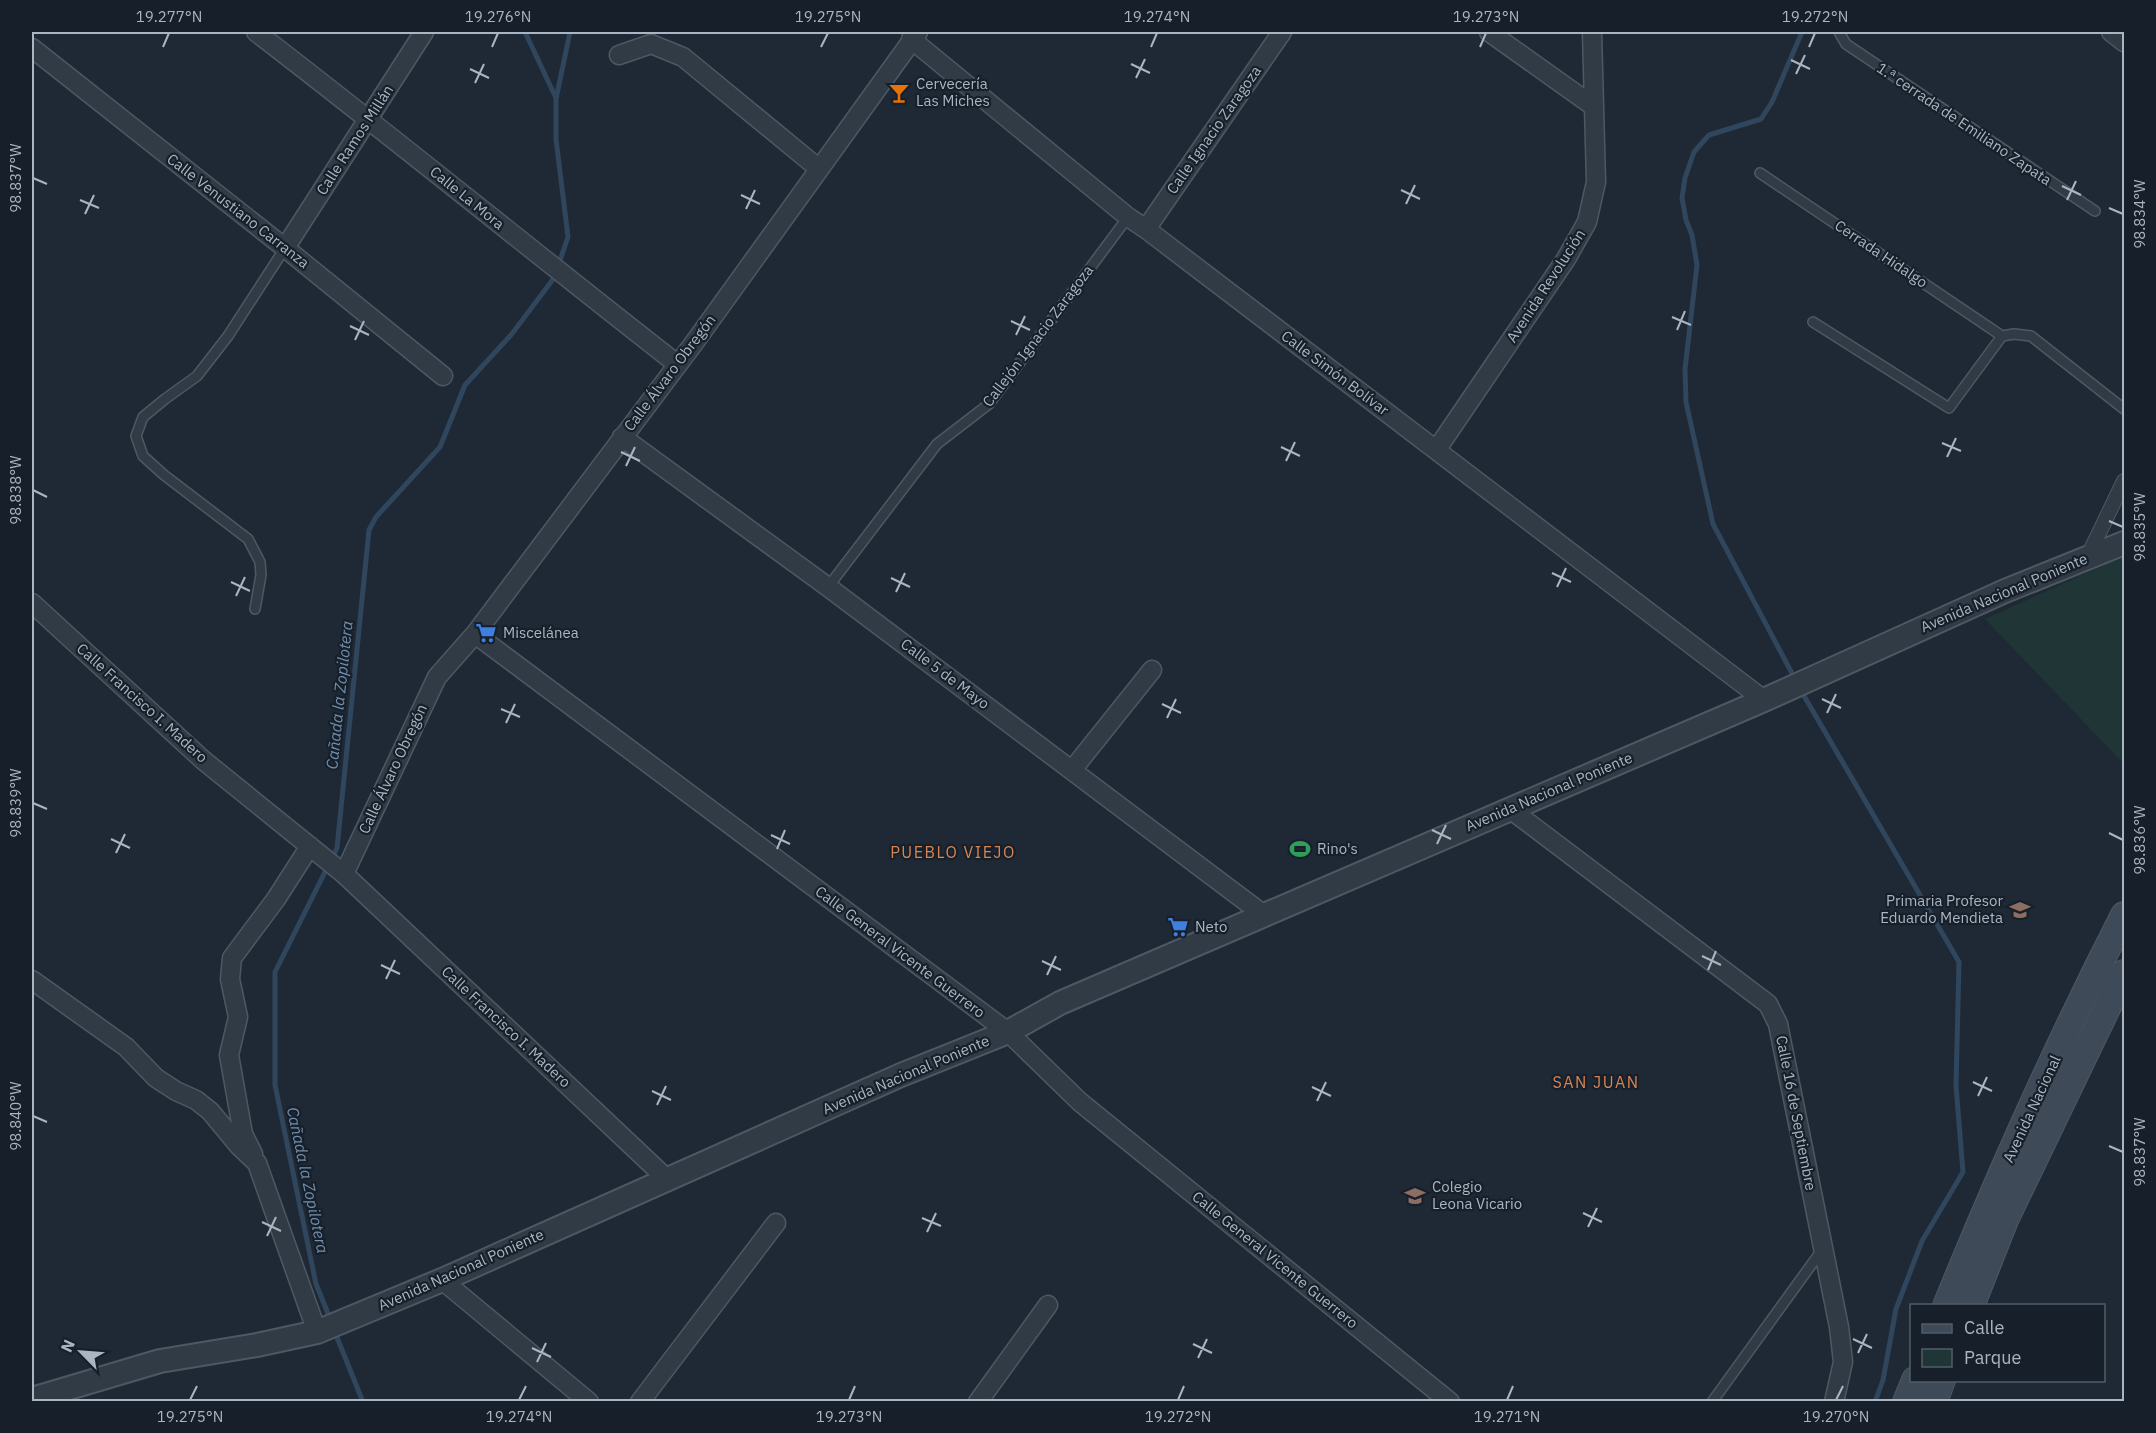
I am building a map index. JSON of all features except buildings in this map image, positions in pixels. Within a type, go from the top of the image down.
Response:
[{"type":"main road","name":"Avenida Nacional","points":[[1946,1304],[1989,1202],[2097,968],[2124,915]]},
{"type":"main road","name":"Avenida Nacional","points":[[1971,1304],[2005,1220],[2123,978]]},
{"type":"main road","points":[[1906,1401],[1914,1382]]},
{"type":"street","name":"Calle La Mora","points":[[256,32],[677,364]]},
{"type":"street","name":"Calle Ramos Millán","points":[[285,248],[424,32]]},
{"type":"street","name":"Calle Ignacio Zaragoza","points":[[1146,229],[1282,32]]},
{"type":"street","points":[[1489,32],[1593,106]]},
{"type":"street","name":"Avenida Revolución","points":[[1437,449],[1566,259],[1587,222],[1596,182],[1592,32]]},
{"type":"street","points":[[2111,32],[2124,42]]},
{"type":"street","name":"Calle Simón Bolívar","points":[[914,35],[1128,217],[1437,449],[1764,700]]},
{"type":"street","name":"Calle Álvaro Obregón","points":[[344,873],[437,677],[475,634],[677,364],[914,35]]},
{"type":"street","points":[[619,55],[651,44],[683,57],[818,168]]},
{"type":"street","name":"Calle Venustiano Carranza","points":[[32,48],[443,376]]},
{"type":"street","name":"Calle 5 de Mayo","points":[[622,437],[828,587],[1264,915]]},
{"type":"street","points":[[2088,556],[2124,482]]},
{"type":"street","name":"Avenida Nacional Poniente","points":[[32,1399],[160,1361],[257,1345],[317,1332],[346,1321],[901,1075],[1008,1032],[1060,1003],[1764,700],[2005,591],[2124,543]]},
{"type":"street","name":"Calle Francisco I. Madero","points":[[32,603],[203,760],[344,873],[668,1180]]},
{"type":"street","name":"Calle General Vicente Guerrero","points":[[475,634],[1008,1032],[1080,1102],[1450,1401]]},
{"type":"street","points":[[1072,770],[1152,670]]},
{"type":"street","name":"Calle 16 de Septiembre","points":[[1510,809],[1768,1004],[1779,1024],[1839,1327],[1843,1362],[1834,1401]]},
{"type":"street","points":[[310,846],[276,899],[232,958],[230,979],[238,1017],[229,1054],[243,1134],[257,1163],[317,1332]]},
{"type":"street","points":[[2097,968],[2123,978]]},
{"type":"street","points":[[32,980],[126,1047],[156,1078],[196,1100],[210,1111],[239,1146],[257,1163]]},
{"type":"street","points":[[640,1401],[776,1223]]},
{"type":"street","points":[[442,1280],[589,1401]]},
{"type":"street","points":[[978,1401],[1048,1305]]},
{"type":"lane","name":"1.ª cerrada de Emiliano Zapata","points":[[1839,32],[1846,44],[2095,211]]},
{"type":"lane","name":"Cerrada Hidalgo","points":[[1760,173],[2002,336]]},
{"type":"lane","name":"Callejón Ignacio Zaragoza","points":[[828,587],[937,444],[989,404],[1128,217]]},
{"type":"lane","points":[[255,609],[260,562],[248,539],[157,469],[143,456],[136,436],[143,417],[197,376],[228,336],[285,248]]},
{"type":"lane","points":[[1813,322],[1949,408],[2002,336],[2014,334],[2031,336],[2124,409]]},
{"type":"lane","points":[[1712,1401],[1824,1248]]},
{"type":"green space","points":[[2124,556],[2124,764],[1985,619]]},
{"type":"waterway","points":[[525,32],[556,98]]},
{"type":"waterway","name":"Cañada la Zopilotera","points":[[331,1321],[316,1284],[275,1085],[275,972],[337,848],[369,530],[376,517],[440,447],[465,385],[511,335],[554,278],[568,237],[556,139],[556,99],[570,32]]},
{"type":"waterway","points":[[1796,681],[1713,524],[1686,402],[1685,369],[1697,265],[1682,198],[1685,178],[1694,152],[1709,135],[1761,119],[1772,102],[1802,32]]},
{"type":"waterway","points":[[1800,689],[1959,962],[1956,1086],[1963,1172],[1922,1241],[1896,1309],[1883,1380],[1875,1402]]},
{"type":"waterway","name":"Cañada la Zopilotera","points":[[334,1330],[363,1402]]},
{"type":"place","name":"Cervecería Las Miches","points":[[899,93]]},
{"type":"place","name":"Miscelánea","points":[[486,633]]},
{"type":"place","name":"Rino's","points":[[1300,849]]},
{"type":"place","name":"Primaria Profesor Eduardo Mendieta","points":[[2020,910]]},
{"type":"place","name":"Neto","points":[[1178,927]]},
{"type":"place","name":"Colegio Leona Vicario","points":[[1415,1196]]},
{"type":"district","name":"PUEBLO VIEJO","points":[[953,852]]},
{"type":"district","name":"SAN JUAN","points":[[1596,1082]]}]
